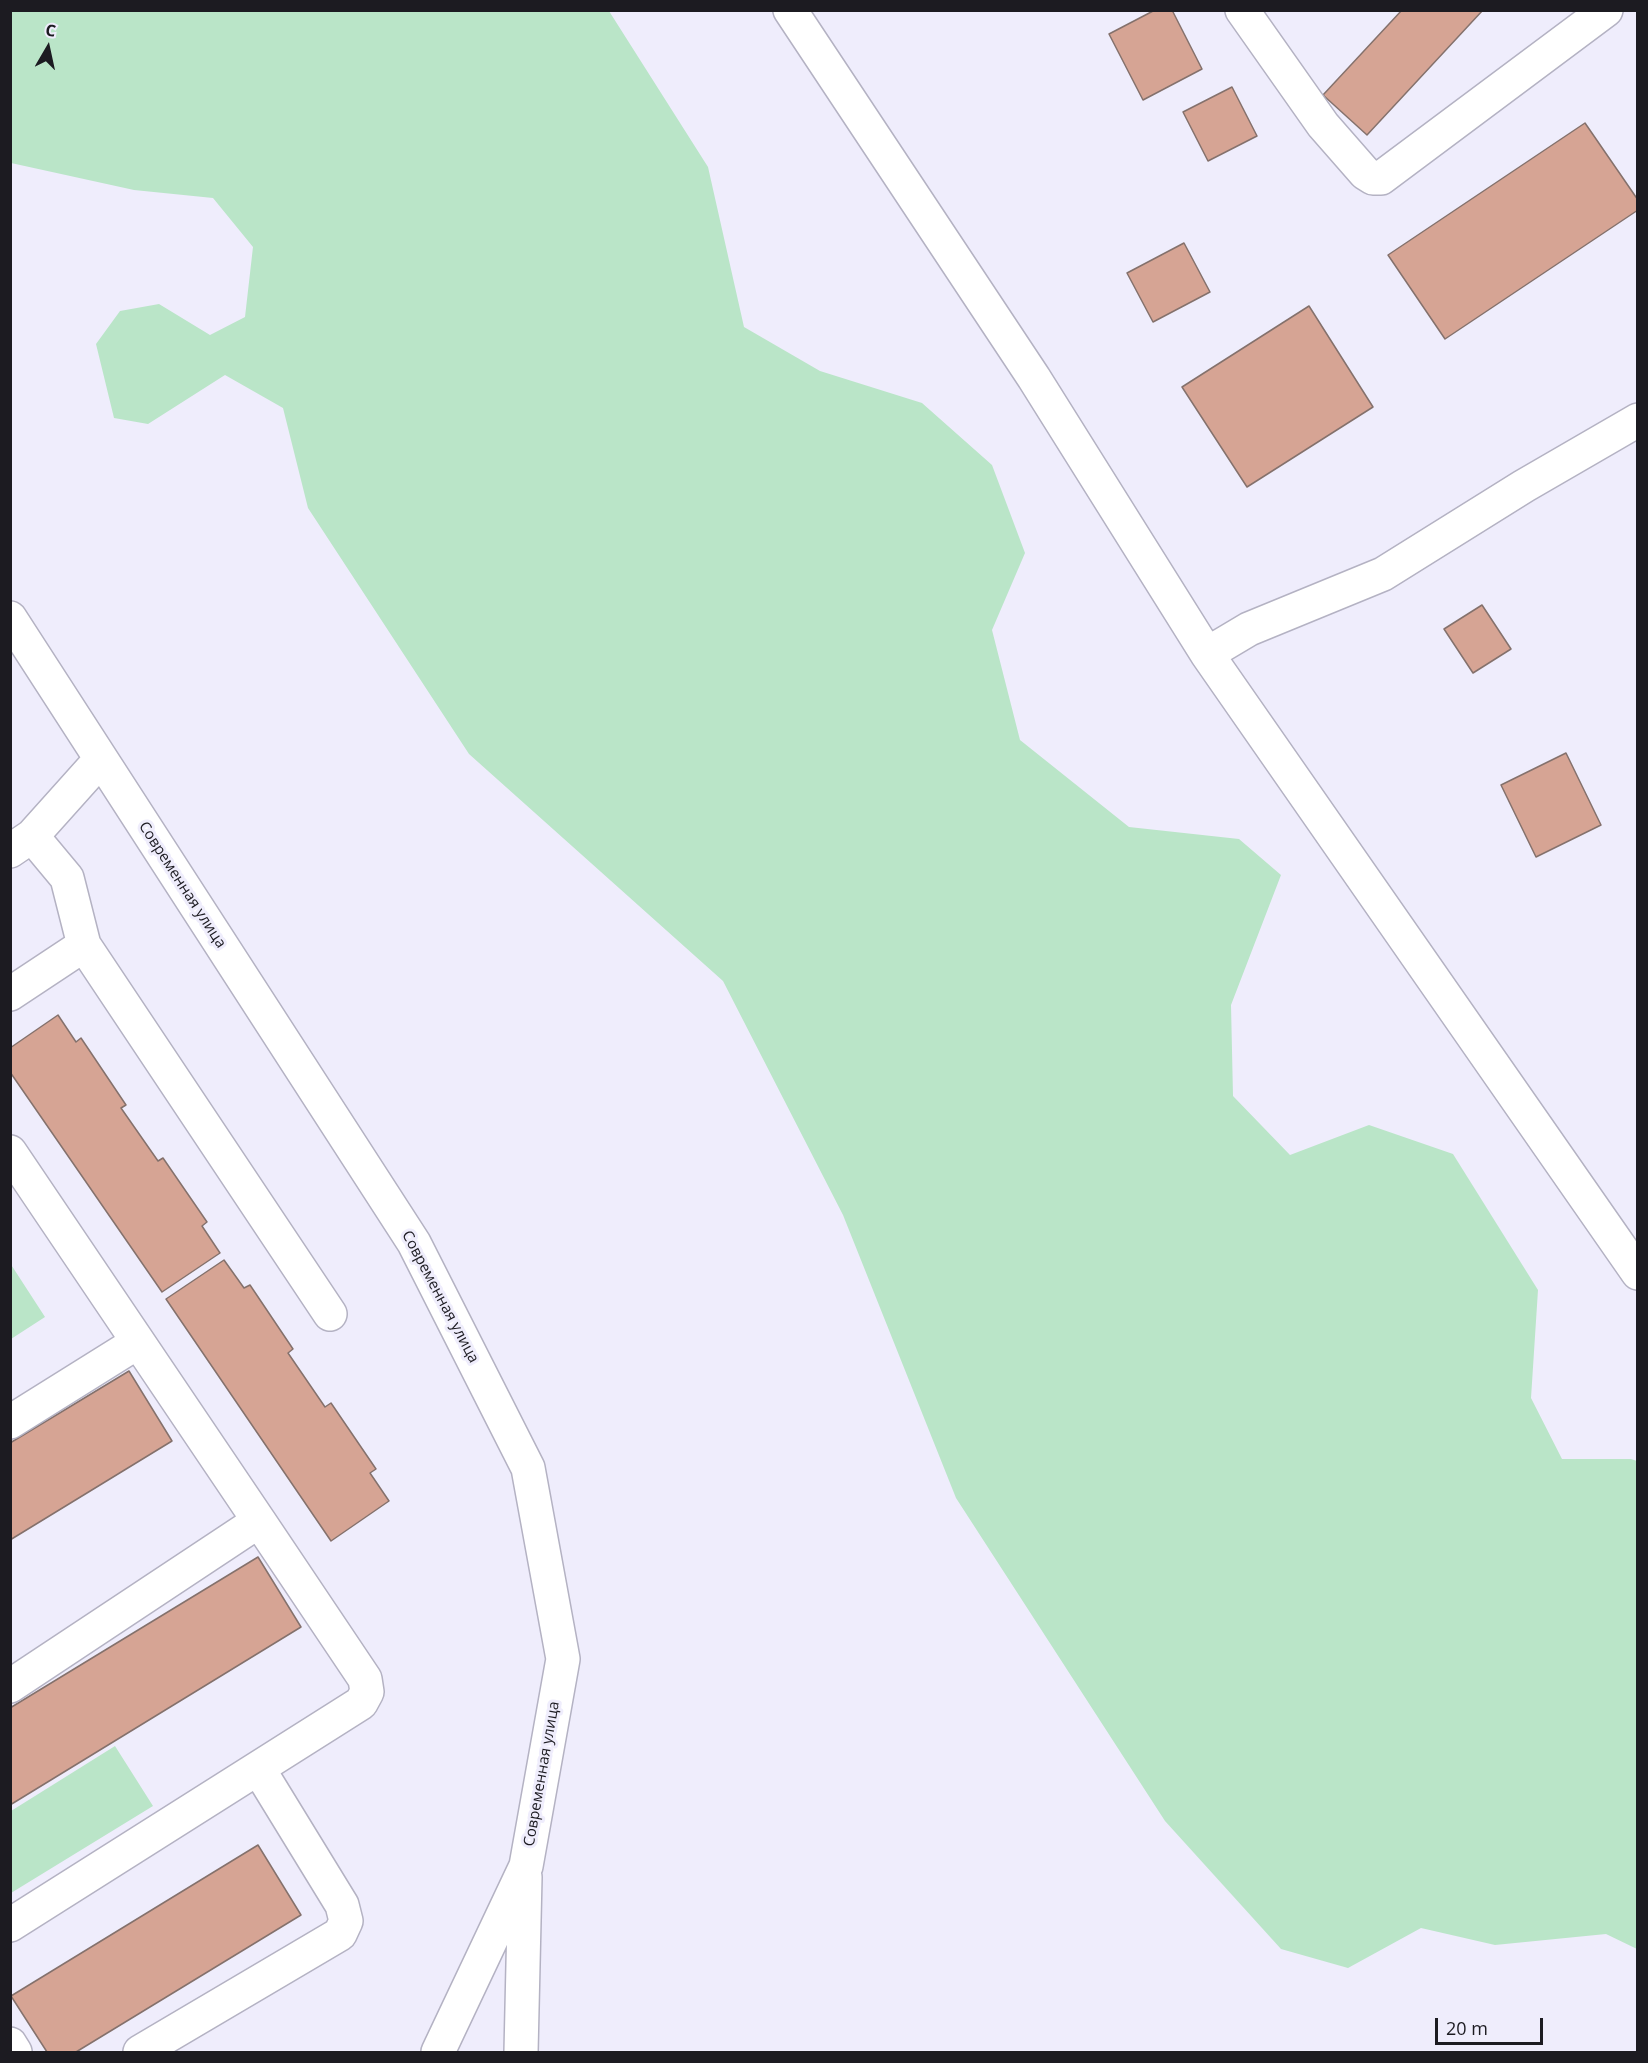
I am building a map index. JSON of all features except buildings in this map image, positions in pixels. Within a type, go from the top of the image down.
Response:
[{"type":"street","points":[[790,10],[1034,378],[1207,654],[1638,1273]]},
{"type":"street","points":[[1242,10],[1323,125],[1365,173],[1373,178],[1381,178],[1606,10]]},
{"type":"street","points":[[1207,654],[1249,629],[1383,574],[1524,486],[1638,420]]},
{"type":"street","name":"Современная улица","points":[[10,618],[414,1243],[528,1468],[563,1659],[526,1866],[438,2052]]},
{"type":"street","points":[[101,759],[21,843],[67,878],[84,945],[330,1314]]},
{"type":"street","points":[[10,994],[84,945]]},
{"type":"street","points":[[10,1152],[365,1679],[367,1692],[360,1703],[10,1925]]},
{"type":"street","points":[[10,1422],[138,1342]]},
{"type":"street","points":[[10,1686],[259,1521]]},
{"type":"street","points":[[140,2052],[340,1934],[346,1920],[342,1905],[258,1768]]},
{"type":"street","points":[[521,2052],[526,1866]]},
{"type":"street","points":[[10,2044],[15,2052]]},
{"type":"green space","points":[[10,11],[609,11],[708,167],[744,327],[820,371],[922,403],[992,465],[1025,553],[992,630],[1020,740],[1129,827],[1239,839],[1281,875],[1231,1005],[1233,1096],[1290,1155],[1369,1125],[1453,1154],[1538,1290],[1531,1398],[1562,1459],[1631,1459],[1637,1461],[1637,1949],[1606,1934],[1495,1945],[1421,1928],[1348,1968],[1281,1949],[1165,1821],[956,1498],[843,1215],[723,981],[469,754],[308,508],[283,408],[225,375],[148,424],[114,418],[96,344],[120,311],[159,304],[210,335],[245,317],[253,247],[213,198],[134,190],[11,163]]},
{"type":"green space","points":[[10,1263],[45,1317],[11,1339],[10,1339]]},
{"type":"green space","points":[[115,1746],[153,1806],[11,1893],[11,1811]]}]
